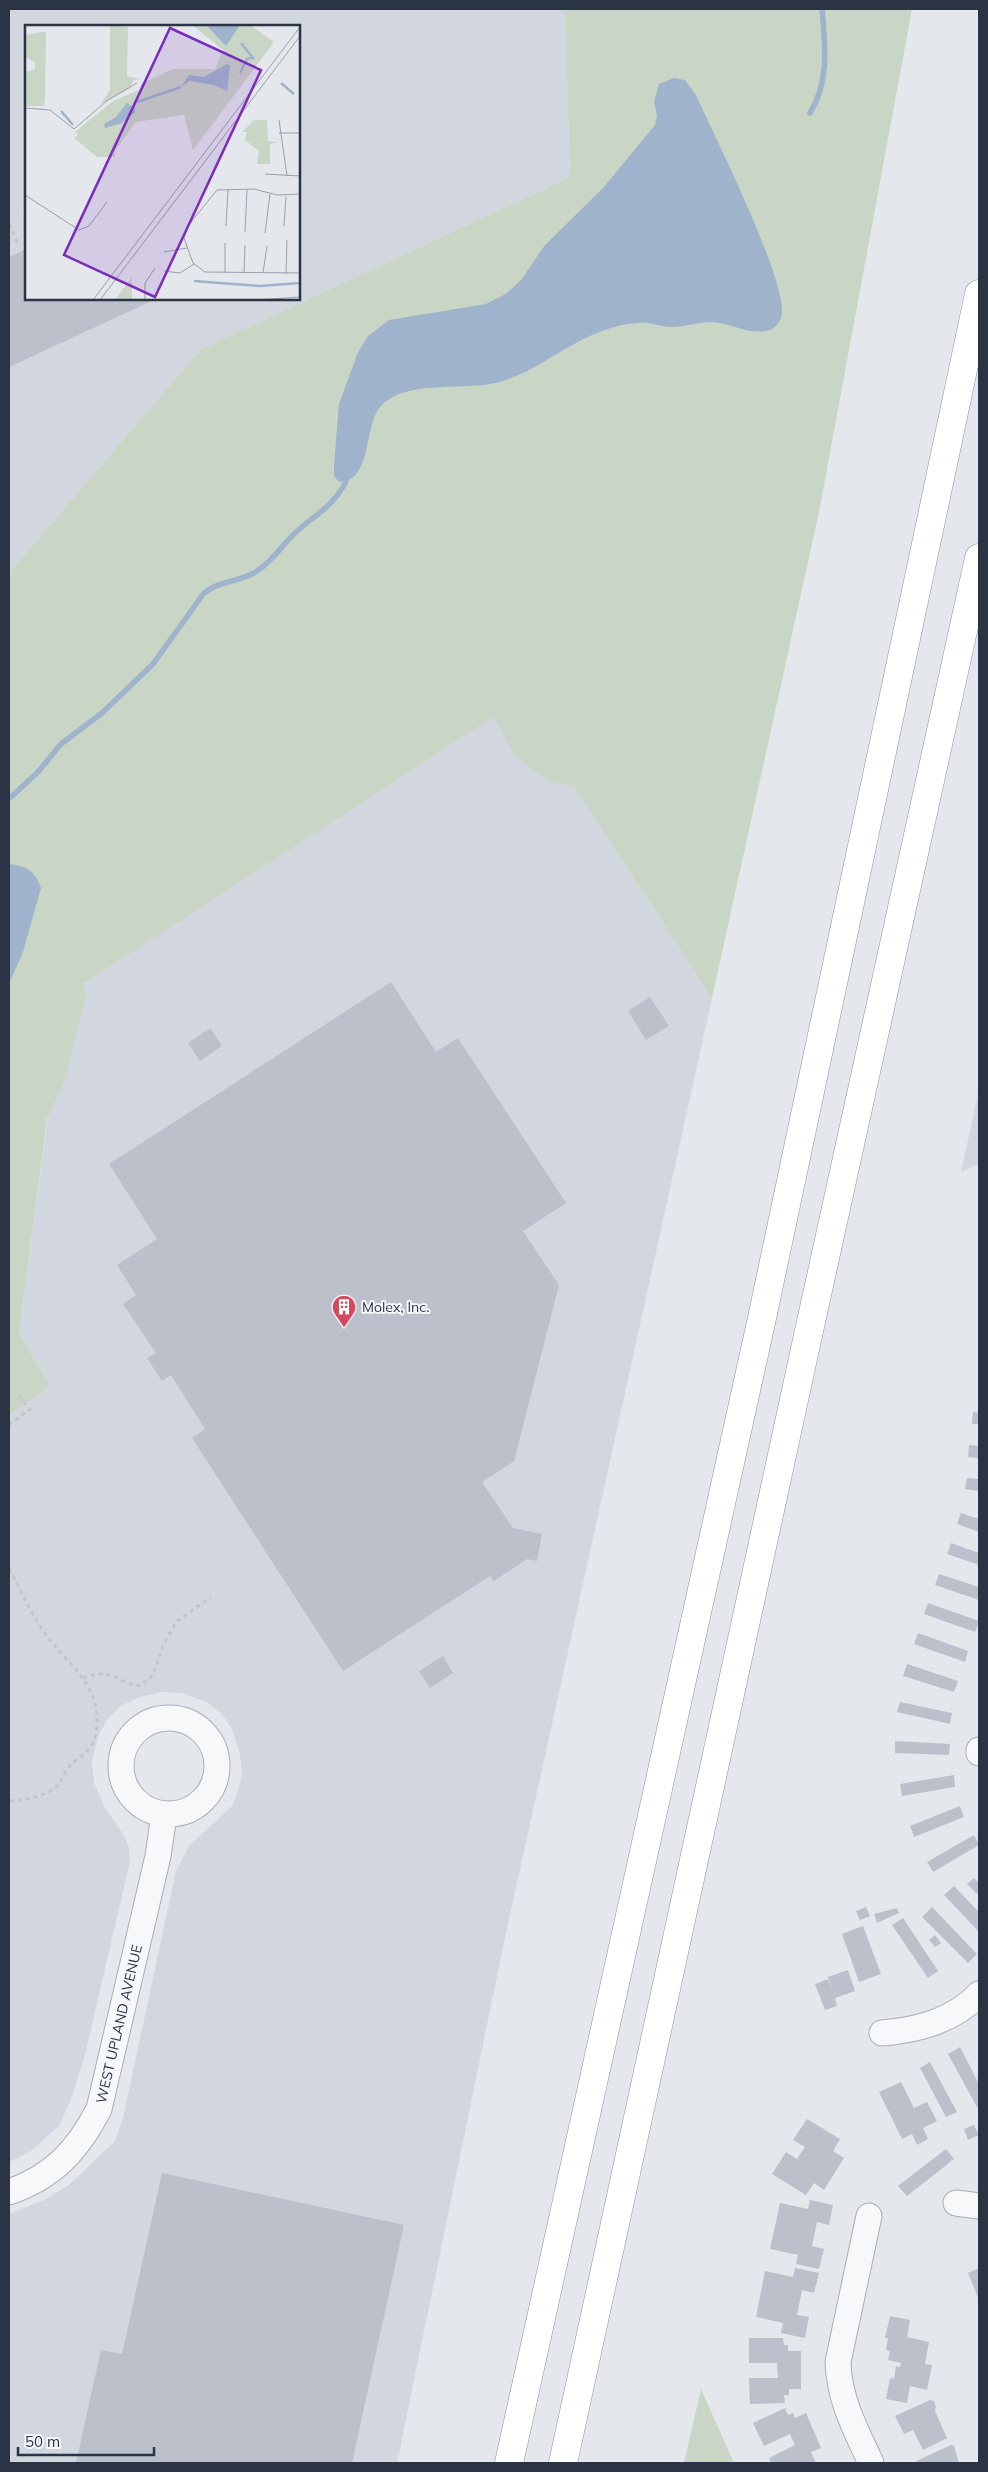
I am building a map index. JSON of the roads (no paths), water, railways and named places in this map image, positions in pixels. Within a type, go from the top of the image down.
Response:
[{"type":"highway","points":[[509,2463],[764,1308],[979,294]]},
{"type":"highway","points":[[563,2463],[800,1369],[979,558]]},
{"type":"street","name":"WEST UPLAND AVENUE","points":[[9,2192],[24,2187],[49,2173],[68,2157],[86,2134],[99,2109],[156,1865],[164,1815]]},
{"type":"street","points":[[882,2033],[912,2030],[943,2020],[979,1994]]},
{"type":"street","points":[[869,2216],[864,2262],[840,2348],[839,2384],[844,2404],[871,2463]]},
{"type":"water","points":[[674,78],[685,80],[696,95],[749,209],[775,276],[781,302],[781,318],[777,325],[770,330],[758,332],[712,322],[671,327],[648,323],[624,325],[586,338],[533,368],[505,380],[477,386],[417,389],[403,393],[390,399],[380,407],[371,427],[366,452],[357,473],[350,480],[339,482],[334,476],[334,465],[339,404],[358,352],[368,336],[389,320],[486,304],[507,293],[521,280],[545,245],[603,188],[655,125],[657,115],[654,102],[659,84]]},
{"type":"water","points":[[9,864],[20,866],[33,873],[41,888],[23,952],[9,984]]},
{"type":"waterway","points":[[810,113],[821,88],[825,62],[822,9]]},
{"type":"waterway","points":[[11,797],[38,772],[61,744],[102,713],[153,664],[204,593],[216,586],[254,573],[269,561],[298,530],[327,507],[346,482]]},
{"type":"place","name":"Molex, Inc.","points":[[344,1328]]}]
